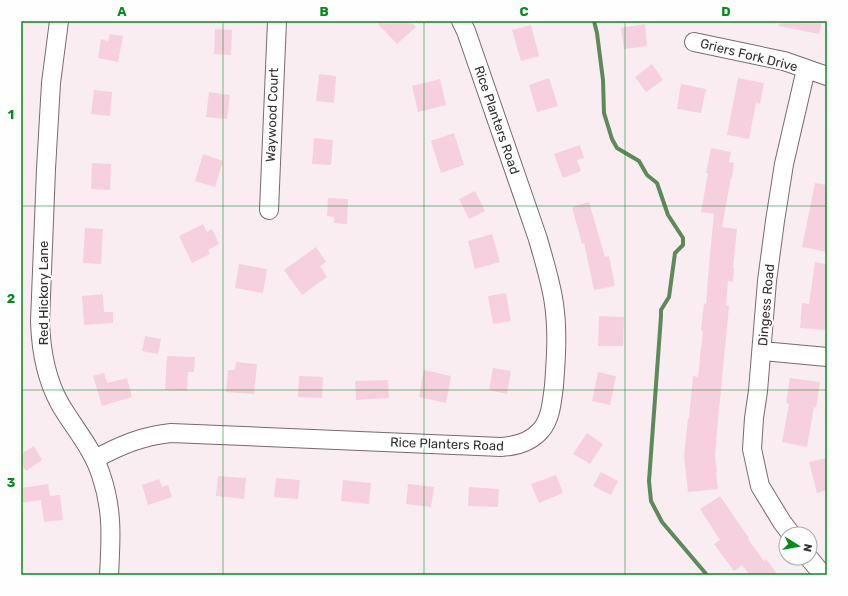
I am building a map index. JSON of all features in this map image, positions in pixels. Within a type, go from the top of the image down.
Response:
[{"type":"street","name":"Red Hickory Lane","points":[[59,21],[51,76],[40,322],[41,341],[43,357],[52,387],[60,404],[95,459],[101,475],[110,512],[111,545],[109,575]]},
{"type":"street","name":"Waywood Court","points":[[268,210],[276,21]]},
{"type":"street","name":"Rice Planters Road","points":[[95,459],[113,449],[137,440],[155,435],[171,433],[501,447],[514,446],[533,438],[542,429],[548,418],[553,394],[556,362],[557,334],[551,289],[538,240],[466,31],[461,21]]},
{"type":"street","name":"Griers Fork Drive","points":[[694,42],[784,61],[827,76]]},
{"type":"street","name":"Dingess Road","points":[[785,526],[760,486],[752,449],[762,351],[767,280],[774,221],[784,164],[806,69]]},
{"type":"street","points":[[762,351],[827,357]]},
{"type":"street","points":[[816,566],[823,575]]},
{"type":"building","points":[[375,21],[410,21],[416,27],[397,44]]},
{"type":"building","points":[[780,21],[822,21],[819,34],[779,26]]},
{"type":"building","points":[[645,24],[647,46],[624,49],[621,28]]},
{"type":"building","points":[[531,25],[539,56],[521,61],[512,30]]},
{"type":"building","points":[[215,29],[232,30],[231,55],[214,54]]},
{"type":"building","points":[[110,34],[123,36],[118,62],[98,58],[101,39],[108,41]]},
{"type":"building","points":[[652,64],[663,80],[646,92],[635,77]]},
{"type":"building","points":[[319,74],[336,76],[334,103],[316,101]]},
{"type":"building","points":[[549,78],[558,106],[537,112],[529,85]]},
{"type":"building","points":[[738,78],[764,83],[760,104],[756,103],[749,139],[727,135]]},
{"type":"building","points":[[440,79],[446,105],[418,112],[412,86]]},
{"type":"building","points":[[681,84],[706,89],[701,113],[677,109]]},
{"type":"building","points":[[94,90],[112,92],[110,116],[91,114]]},
{"type":"building","points":[[209,92],[230,95],[227,119],[206,117]]},
{"type":"building","points":[[454,133],[464,165],[441,173],[431,141]]},
{"type":"building","points":[[314,138],[333,140],[331,165],[312,164]]},
{"type":"building","points":[[580,145],[584,158],[577,160],[581,171],[563,178],[554,154]]},
{"type":"building","points":[[711,148],[731,152],[729,162],[734,163],[722,227],[737,229],[733,282],[728,281],[726,305],[729,306],[715,455],[718,489],[688,492],[684,456],[693,376],[698,377],[703,331],[701,330],[704,303],[706,304],[714,214],[701,212]]},
{"type":"building","points":[[203,154],[223,161],[215,187],[195,181]]},
{"type":"building","points":[[92,163],[111,164],[110,190],[91,189]]},
{"type":"building","points":[[815,183],[827,185],[827,252],[802,247]]},
{"type":"building","points":[[475,191],[485,211],[469,219],[459,199]]},
{"type":"building","points":[[328,198],[348,199],[347,224],[334,223],[334,217],[327,216]]},
{"type":"building","points":[[589,202],[605,257],[609,256],[615,286],[594,290],[584,243],[582,244],[572,207]]},
{"type":"building","points":[[203,224],[207,232],[212,229],[219,244],[208,250],[210,254],[192,263],[179,236]]},
{"type":"building","points":[[85,228],[103,229],[101,264],[83,263]]},
{"type":"building","points":[[492,234],[500,262],[475,269],[468,241]]},
{"type":"building","points":[[316,247],[326,262],[320,266],[327,277],[302,295],[284,270]]},
{"type":"building","points":[[815,262],[827,264],[825,330],[800,328],[802,303],[809,304]]},
{"type":"building","points":[[239,264],[267,269],[263,293],[235,288]]},
{"type":"building","points":[[506,293],[511,321],[493,324],[488,296]]},
{"type":"building","points":[[103,294],[104,312],[113,312],[113,323],[84,325],[82,296]]},
{"type":"building","points":[[599,316],[624,317],[623,346],[598,346]]},
{"type":"building","points":[[145,336],[161,339],[158,354],[142,351]]},
{"type":"building","points":[[167,356],[195,357],[194,372],[188,372],[187,391],[165,390]]},
{"type":"building","points":[[236,362],[257,364],[254,394],[226,392],[228,370],[235,370]]},
{"type":"building","points":[[493,368],[511,371],[507,394],[489,390]]},
{"type":"building","points":[[424,370],[451,376],[446,403],[419,397]]},
{"type":"building","points":[[598,372],[616,376],[610,405],[592,401]]},
{"type":"building","points":[[104,373],[107,383],[127,378],[132,397],[102,406],[93,376]]},
{"type":"building","points":[[299,376],[323,377],[322,398],[298,397]]},
{"type":"building","points":[[790,378],[820,382],[807,447],[782,442],[789,404],[786,403]]},
{"type":"building","points":[[388,380],[389,398],[356,400],[355,381]]},
{"type":"building","points":[[587,433],[603,444],[590,464],[573,454]]},
{"type":"building","points":[[34,446],[42,460],[26,471],[21,464],[21,454]]},
{"type":"building","points":[[827,458],[827,490],[817,493],[809,462]]},
{"type":"building","points":[[601,472],[618,481],[611,495],[593,486]]},
{"type":"building","points":[[556,475],[563,493],[539,503],[531,484]]},
{"type":"building","points":[[218,476],[246,478],[244,499],[216,496]]},
{"type":"building","points":[[276,478],[300,480],[298,499],[274,497]]},
{"type":"building","points":[[159,479],[162,487],[168,485],[172,497],[148,505],[142,485]]},
{"type":"building","points":[[343,480],[371,483],[369,504],[341,501]]},
{"type":"building","points":[[48,484],[50,496],[60,495],[63,520],[44,522],[41,500],[21,503],[21,488]]},
{"type":"building","points":[[408,484],[434,487],[431,507],[406,504]]},
{"type":"building","points":[[469,487],[499,489],[498,507],[468,506]]},
{"type":"building","points":[[720,496],[764,561],[766,559],[778,575],[750,575],[742,565],[734,571],[714,544],[720,540],[700,509]]},
{"type":"waterway","points":[[594,21],[603,80],[604,113],[612,139],[617,148],[639,161],[647,175],[657,183],[668,215],[683,238],[683,245],[675,253],[669,297],[661,310],[649,481],[651,501],[662,522],[707,575]]}]
